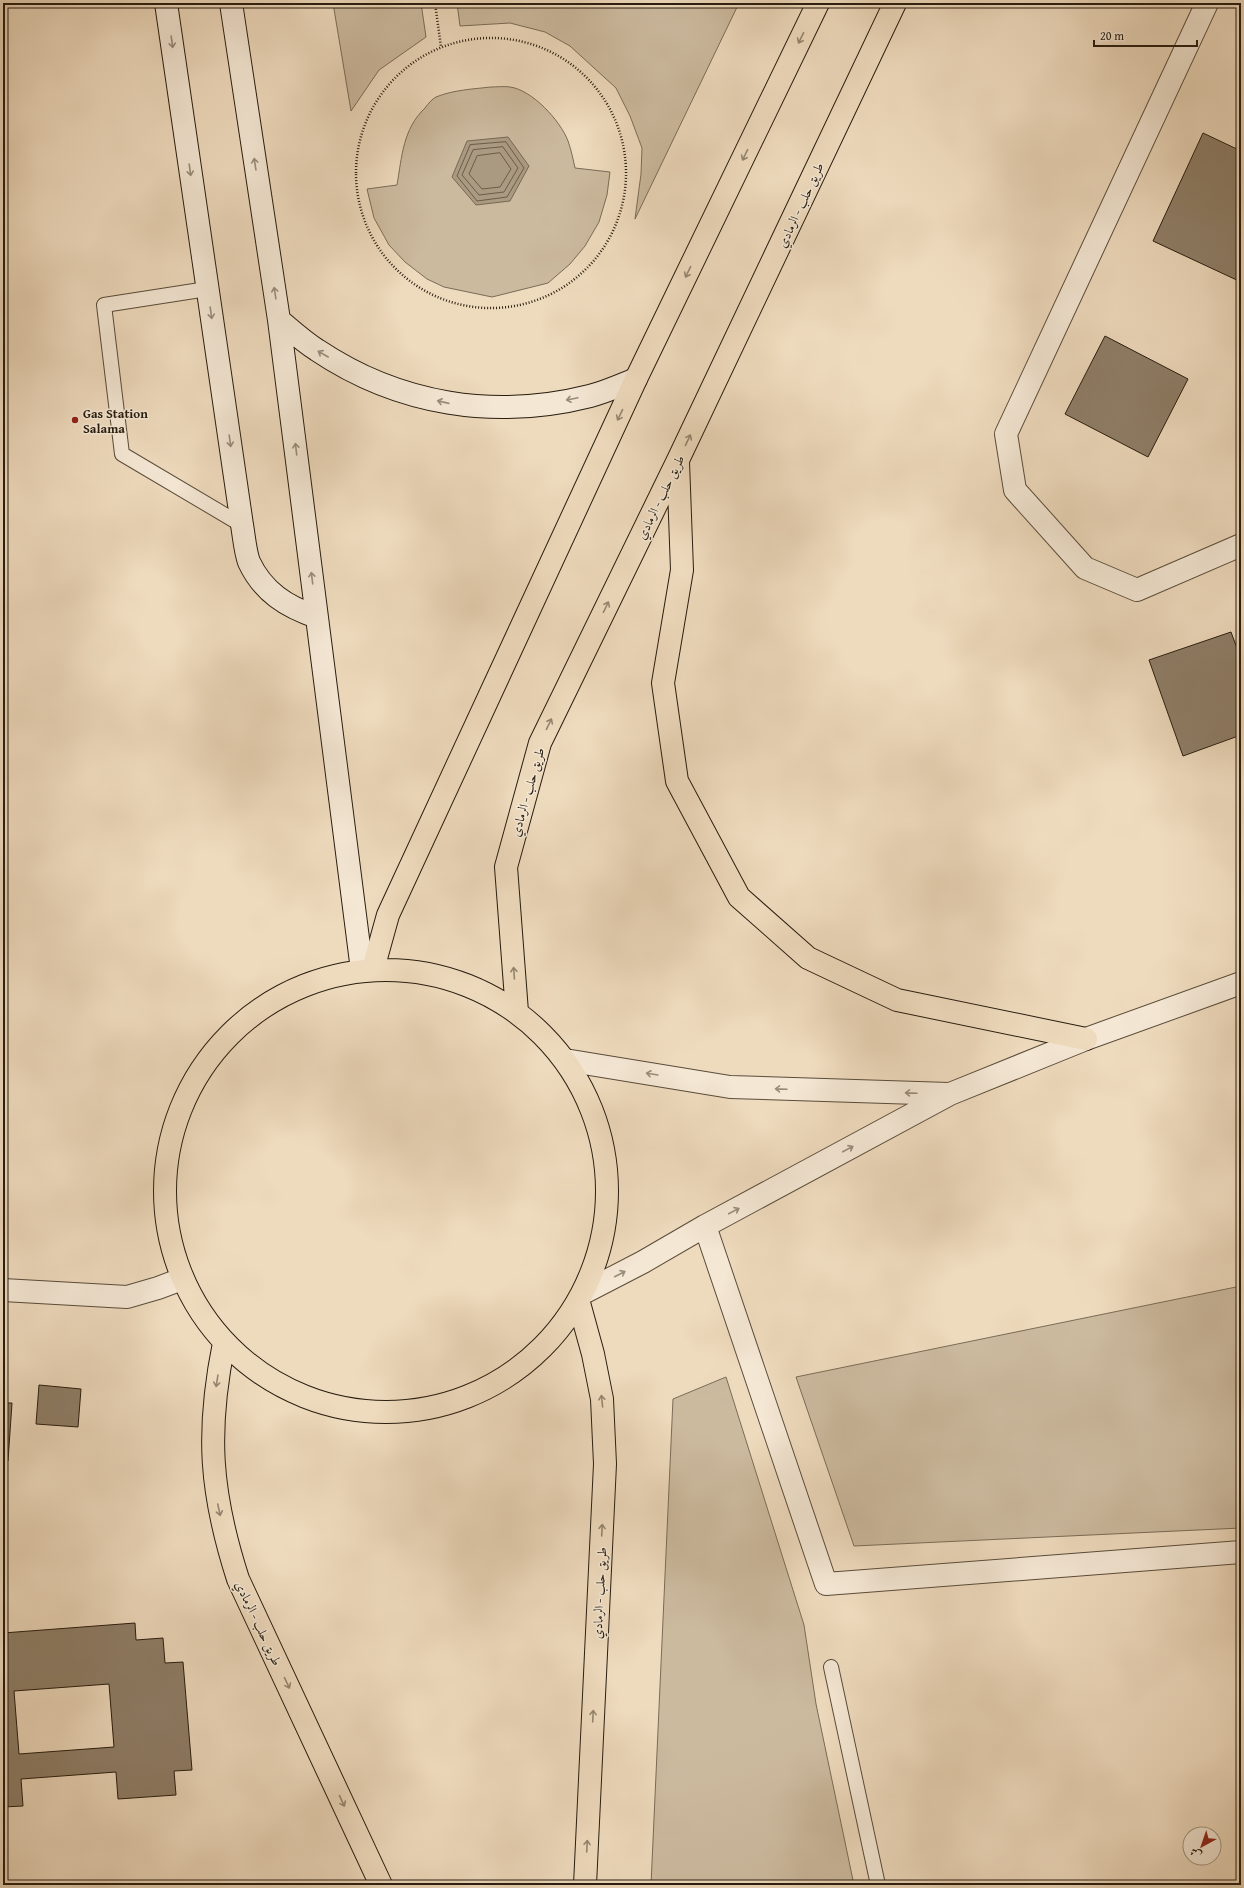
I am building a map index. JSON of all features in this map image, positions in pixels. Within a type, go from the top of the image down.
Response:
[{"type":"highway","points":[[367,970],[388,915],[636,379],[818,3]]},
{"type":"highway","name":"طريق حلب - الرمادي","points":[[516,1012],[506,867],[540,743],[678,460],[896,3]]},
{"type":"highway","points":[[678,460],[682,570],[663,683],[674,766],[677,781],[739,897],[808,958],[897,1000],[1086,1039]]},
{"type":"highway","points":[[367,970],[424,972],[472,986],[516,1012],[565,1060],[594,1114],[608,1173],[605,1234],[582,1298],[543,1350],[496,1386],[441,1407],[382,1414],[323,1404],[269,1380],[224,1343],[182,1279],[166,1222],[165,1163],[181,1106],[210,1054],[253,1013],[305,984],[367,970]]},
{"type":"highway","name":"طريق حلب - الرمادي","points":[[582,1298],[602,1399],[606,1464],[585,1885]]},
{"type":"highway","name":"طريق حلب - الرمادي","points":[[224,1343],[216,1382],[213,1422],[213,1454],[218,1501],[226,1541],[238,1579],[381,1885]]},
{"type":"street","points":[[166,3],[242,525],[249,561],[260,581],[276,597],[296,610],[317,617]]},
{"type":"street","points":[[231,3],[279,320],[317,617],[367,970]]},
{"type":"street","points":[[1207,3],[1006,434],[1015,490],[1085,568],[1137,590],[1241,546]]},
{"type":"street","points":[[279,320],[316,350],[358,374],[402,392],[449,404],[496,408],[544,405],[591,396],[636,379]]},
{"type":"street","points":[[582,1298],[705,1226],[950,1094],[1086,1039],[1241,982]]},
{"type":"street","points":[[565,1060],[730,1087],[950,1094]]},
{"type":"street","points":[[705,1226],[826,1584],[1241,1552]]},
{"type":"street","points":[[3,1290],[127,1297],[182,1279]]},
{"type":"lane","points":[[208,288],[104,305],[122,454],[242,525]]},
{"type":"lane","points":[[831,1666],[878,1885]]},
{"type":"path","points":[[435,3],[441,47]]},
{"type":"path","points":[[490,38],[514,40],[537,46],[558,56],[578,70],[594,87],[608,106],[618,128],[624,151],[626,175],[624,198],[618,221],[594,262],[577,278],[557,292],[536,301],[510,307],[484,309],[458,305],[433,296],[411,283],[391,265],[375,244],[364,220],[357,195],[355,168],[358,143],[367,118],[380,95],[397,75],[418,59],[441,47],[466,40],[490,38]]},
{"type":"shaded area","points":[[333,3],[421,3],[426,37],[379,70],[351,111]]},
{"type":"shaded area","points":[[457,3],[739,3],[635,219],[641,174],[642,148],[630,116],[616,88],[570,46],[545,32],[510,23],[460,26]]},
{"type":"shaded area","points":[[491,87],[508,87],[518,89],[536,100],[544,107],[559,124],[564,133],[569,144],[575,168],[610,172],[607,195],[599,222],[585,246],[570,264],[548,283],[492,297],[444,287],[427,279],[405,262],[389,245],[374,218],[367,189],[397,185],[402,153],[408,134],[418,116],[433,99],[456,91]]},
{"type":"shaded area","points":[[1241,1286],[1241,1528],[854,1546],[796,1377]]},
{"type":"shaded area","points":[[726,1377],[804,1625],[816,1704],[854,1885],[651,1885],[673,1399]]},
{"type":"water","points":[[508,137],[529,166],[510,201],[476,205],[452,177],[467,141]]},
{"type":"building","points":[[1203,133],[1241,151],[1241,282],[1153,241]]},
{"type":"building","points":[[1105,336],[1188,379],[1148,457],[1065,414]]},
{"type":"building","points":[[1231,632],[1241,659],[1241,735],[1183,756],[1149,660]]},
{"type":"building","points":[[39,1385],[81,1389],[78,1427],[36,1424]]},
{"type":"building","points":[[3,1403],[12,1403],[8,1461],[3,1461]]},
{"type":"building","points":[[135,1623],[136,1640],[163,1638],[165,1663],[183,1662],[192,1770],[174,1771],[176,1795],[118,1799],[116,1772],[21,1779],[23,1806],[3,1807],[3,1633]],"holes":[[[109,1684],[114,1747],[19,1754],[14,1691]]]},
{"type":"place","name":"Gas Station Salama","points":[[75,420]]}]
